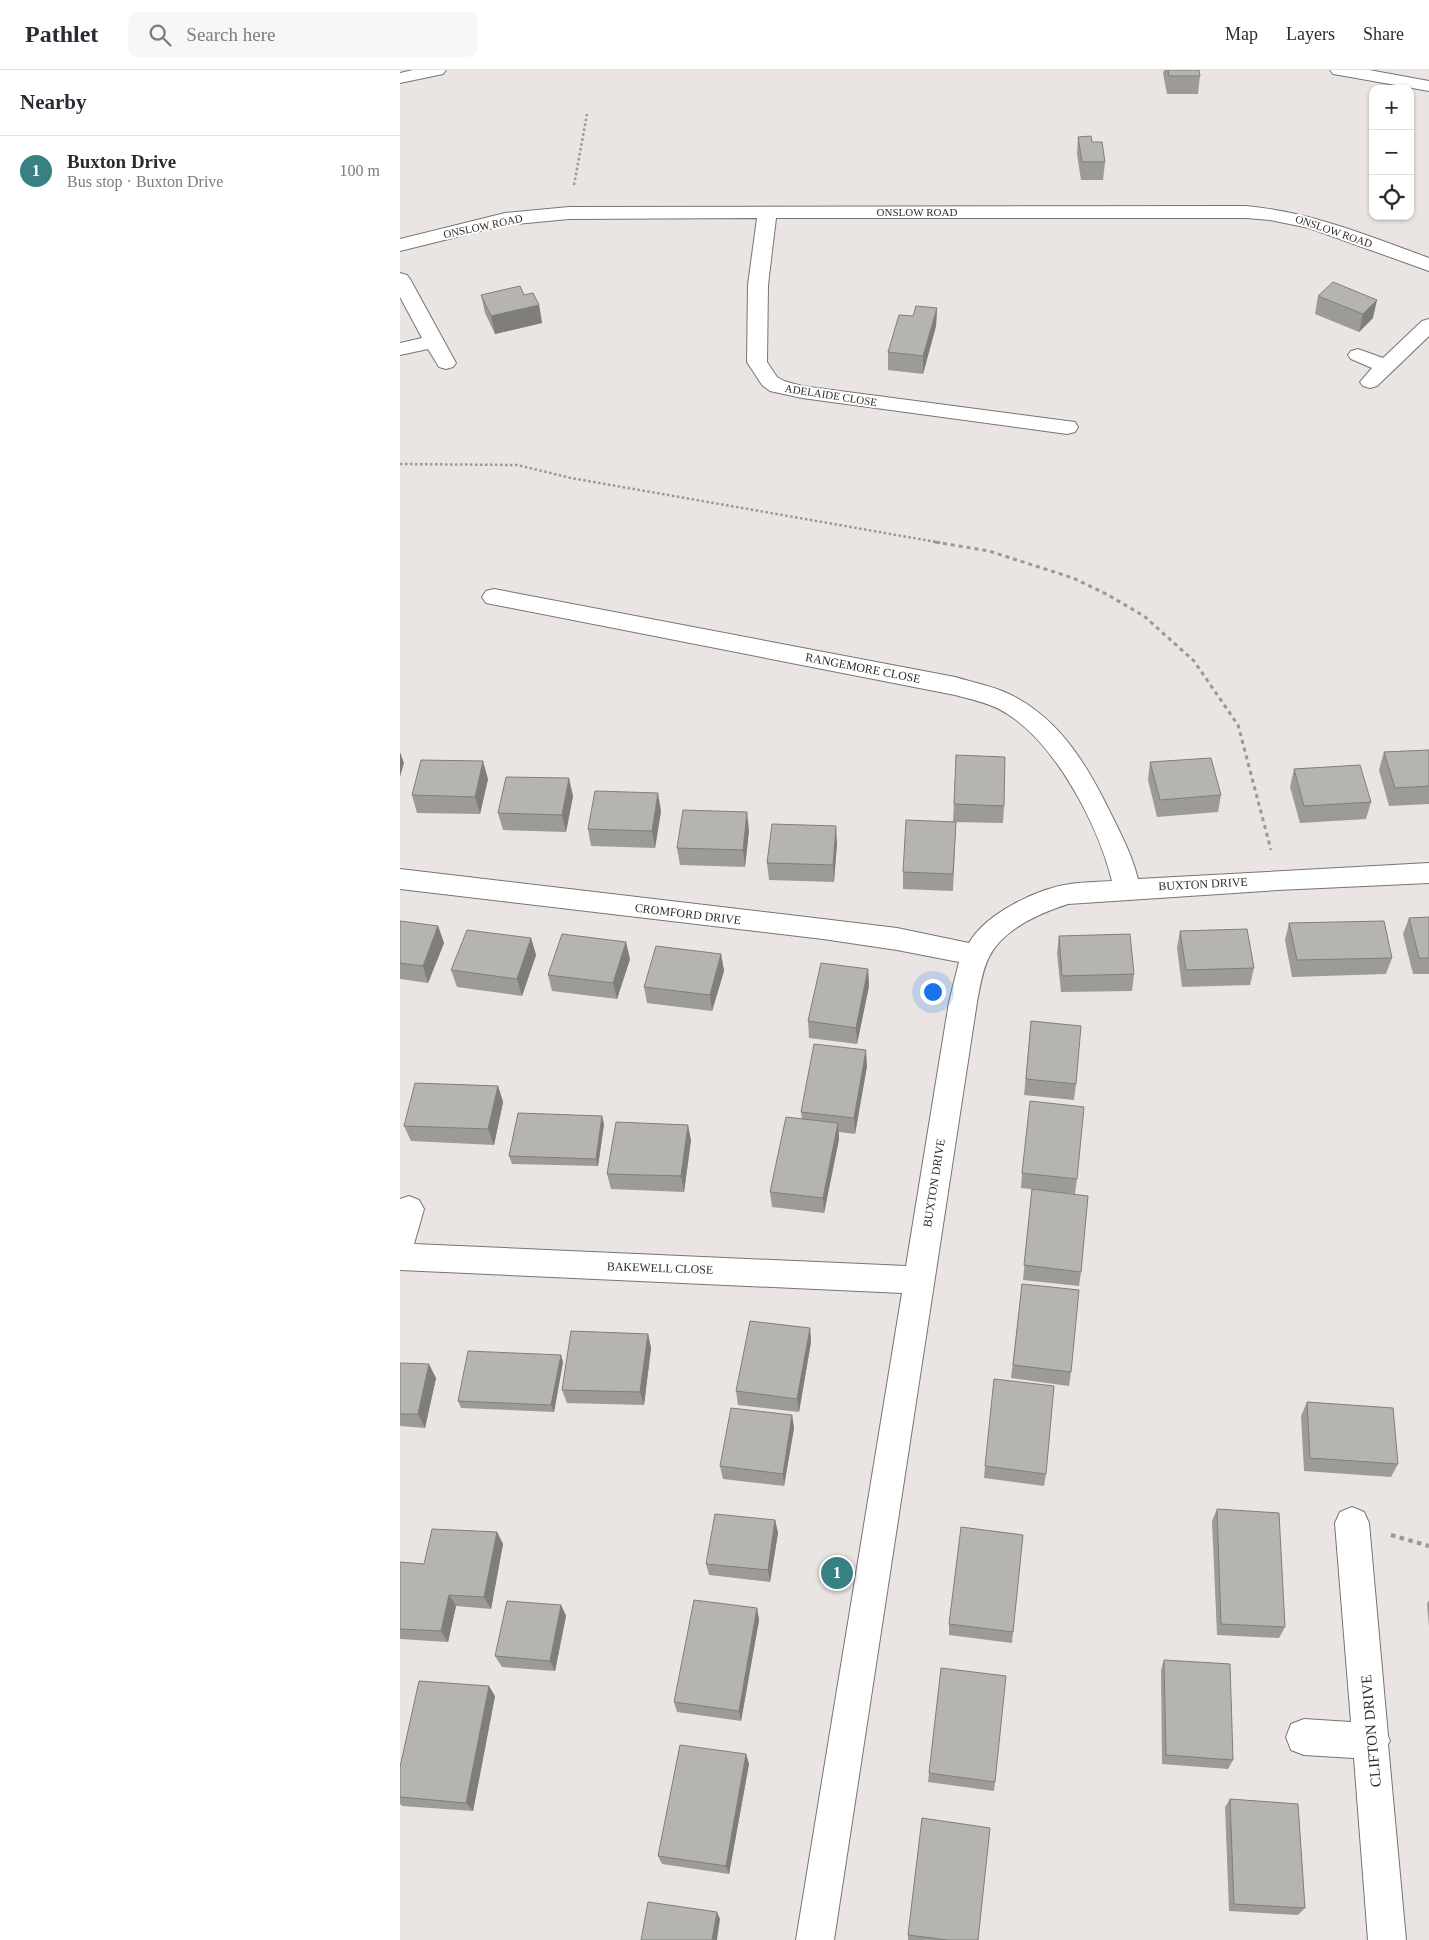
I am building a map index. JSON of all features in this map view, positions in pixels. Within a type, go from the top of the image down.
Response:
[{"type":"street","points":[[400,78],[437,70]]},
{"type":"street","points":[[1339,70],[1379,73],[1429,86]]},
{"type":"street","name":"ONSLOW ROAD","points":[[400,245],[505,219],[569,213],[1194,211],[1265,213],[1307,221],[1429,265]]},
{"type":"street","name":"ADELAIDE CLOSE","points":[[768,212],[758,285],[756,362],[768,381],[777,386],[802,392],[1067,427]]},
{"type":"street","points":[[400,279],[446,363]]},
{"type":"street","points":[[1370,382],[1429,325]]},
{"type":"street","points":[[402,349],[434,342]]},
{"type":"street","points":[[1358,354],[1385,366]]},
{"type":"street","points":[[1025,421],[1031,401]]},
{"type":"street","name":"RANGEMORE CLOSE","points":[[494,597],[955,686],[993,696],[1009,704],[1038,726],[1068,758],[1083,783],[1119,856],[1127,889]]},
{"type":"street","name":"BUXTON DRIVE","points":[[815,1940],[963,1002],[976,955],[999,927],[1015,916],[1049,900],[1068,894],[1278,880],[1429,873]]},
{"type":"street","name":"CROMFORD DRIVE","points":[[400,879],[823,929],[896,939],[976,955]]},
{"type":"street","points":[[400,1243],[408,1209]]},
{"type":"street","name":"BAKEWELL CLOSE","points":[[400,1257],[919,1280]]},
{"type":"street","name":"CLIFTON DRIVE","points":[[1352,1523],[1388,1940]]},
{"type":"street","points":[[1304,1737],[1372,1741]]},
{"type":"path","points":[[569,213],[586,114]]},
{"type":"path","points":[[400,464],[517,465],[571,478],[989,551],[1073,578],[1108,594],[1144,616],[1194,662],[1238,725],[1278,880]]},
{"type":"building","points":[[1168,70],[1199,70],[1200,76],[1169,76]]},
{"type":"building","points":[[1091,136],[1092,142],[1102,142],[1105,162],[1082,162],[1078,137]]},
{"type":"building","points":[[1333,282],[1377,300],[1363,314],[1318,296]]},
{"type":"building","points":[[520,286],[524,295],[533,293],[539,305],[491,316],[481,295]]},
{"type":"building","points":[[916,306],[937,308],[923,356],[888,352],[899,315],[913,316]]},
{"type":"building","points":[[1429,750],[1429,786],[1395,788],[1384,752]]},
{"type":"building","points":[[956,755],[1005,757],[1004,806],[954,804]]},
{"type":"building","points":[[1211,758],[1221,795],[1160,800],[1150,762]]},
{"type":"building","points":[[421,760],[483,761],[475,797],[412,795]]},
{"type":"building","points":[[1360,765],[1371,802],[1304,806],[1294,769]]},
{"type":"building","points":[[506,777],[569,778],[562,815],[498,813]]},
{"type":"building","points":[[595,791],[658,793],[652,831],[588,829]]},
{"type":"building","points":[[683,810],[747,812],[743,850],[677,848]]},
{"type":"building","points":[[906,820],[956,822],[953,874],[903,872]]},
{"type":"building","points":[[772,824],[836,826],[833,865],[767,863]]},
{"type":"building","points":[[1429,917],[1429,958],[1419,958],[1409,918]]},
{"type":"building","points":[[400,921],[438,926],[423,966],[400,963]]},
{"type":"building","points":[[1384,921],[1392,958],[1297,960],[1289,923]]},
{"type":"building","points":[[1247,929],[1254,968],[1186,970],[1180,931]]},
{"type":"building","points":[[467,930],[531,938],[517,979],[451,970]]},
{"type":"building","points":[[562,934],[626,942],[613,983],[548,975]]},
{"type":"building","points":[[1130,934],[1134,974],[1062,976],[1059,936]]},
{"type":"building","points":[[656,946],[721,954],[710,995],[644,987]]},
{"type":"building","points":[[821,963],[868,969],[856,1028],[808,1021]]},
{"type":"building","points":[[1031,1021],[1081,1026],[1076,1084],[1026,1079]]},
{"type":"building","points":[[814,1044],[866,1050],[854,1118],[801,1112]]},
{"type":"building","points":[[415,1083],[498,1086],[488,1129],[404,1126]]},
{"type":"building","points":[[1030,1101],[1084,1107],[1077,1179],[1022,1173]]},
{"type":"building","points":[[518,1113],[602,1116],[596,1159],[509,1156]]},
{"type":"building","points":[[786,1117],[838,1123],[823,1198],[770,1192]]},
{"type":"building","points":[[616,1122],[688,1125],[681,1176],[607,1174]]},
{"type":"building","points":[[1032,1189],[1088,1196],[1081,1272],[1024,1265]]},
{"type":"building","points":[[1022,1284],[1079,1290],[1071,1372],[1013,1365]]},
{"type":"building","points":[[750,1321],[810,1328],[797,1399],[736,1391]]},
{"type":"building","points":[[571,1331],[648,1334],[640,1392],[562,1390]]},
{"type":"building","points":[[468,1351],[561,1355],[551,1405],[458,1401]]},
{"type":"building","points":[[400,1363],[429,1364],[418,1414],[400,1414]]},
{"type":"building","points":[[994,1379],[1054,1386],[1046,1474],[985,1466]]},
{"type":"building","points":[[1307,1402],[1393,1408],[1398,1464],[1310,1458]]},
{"type":"building","points":[[731,1408],[792,1415],[783,1474],[720,1466]]},
{"type":"building","points":[[1217,1509],[1279,1513],[1285,1627],[1221,1624]]},
{"type":"building","points":[[715,1514],[775,1520],[768,1570],[706,1564]]},
{"type":"building","points":[[961,1527],[1023,1535],[1013,1632],[949,1624]]},
{"type":"building","points":[[432,1529],[497,1532],[484,1597],[449,1595],[441,1631],[400,1629],[400,1562],[424,1564]]},
{"type":"building","points":[[694,1600],[757,1608],[739,1711],[674,1702]]},
{"type":"building","points":[[507,1601],[561,1605],[550,1661],[495,1656]]},
{"type":"building","points":[[1164,1660],[1230,1664],[1233,1760],[1166,1755]]},
{"type":"building","points":[[941,1668],[1006,1676],[995,1782],[929,1773]]},
{"type":"building","points":[[419,1681],[489,1686],[466,1803],[400,1797],[400,1767]]},
{"type":"building","points":[[680,1745],[746,1754],[726,1866],[658,1856]]},
{"type":"building","points":[[1230,1799],[1298,1804],[1305,1908],[1234,1904]]},
{"type":"building","points":[[922,1818],[990,1828],[978,1940],[948,1940],[908,1935]]},
{"type":"building","points":[[648,1902],[717,1912],[712,1940],[641,1940]]},
{"type":"place","name":"Buxton Drive","points":[[837,1573]]}]
